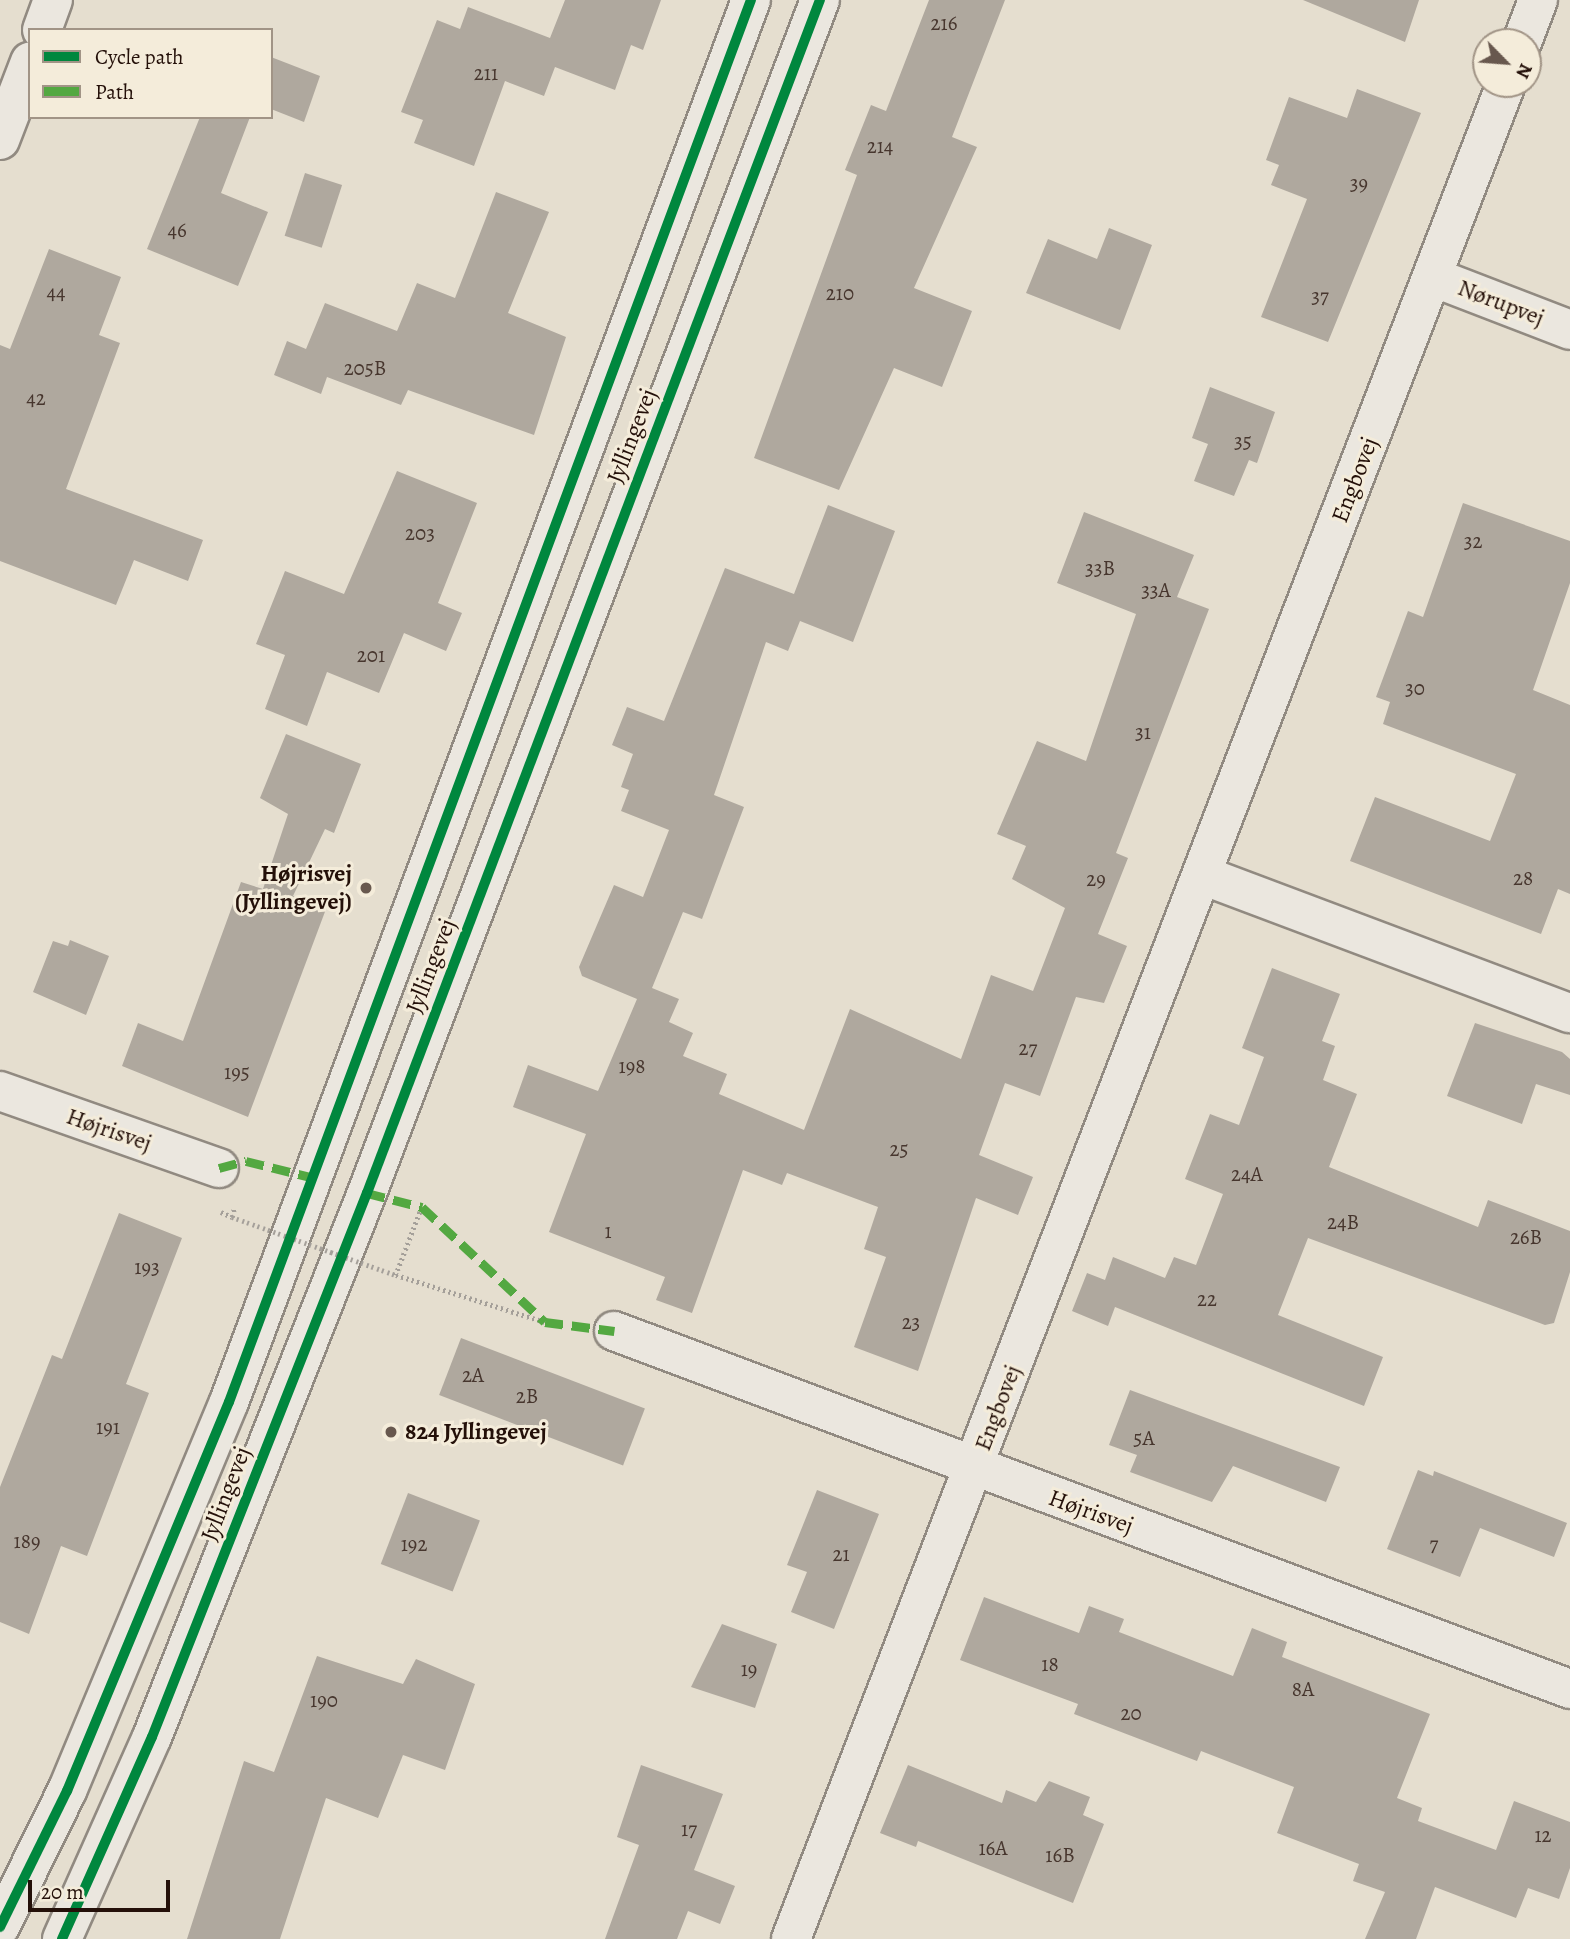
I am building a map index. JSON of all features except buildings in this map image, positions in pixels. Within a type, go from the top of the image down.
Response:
[{"type":"street","points":[[43,28],[53,0]]},
{"type":"street","name":"Jyllingevej","points":[[0,1927],[67,1791],[229,1402],[751,0]]},
{"type":"street","name":"Jyllingevej","points":[[62,1939],[152,1737],[367,1193],[820,0]]},
{"type":"street","points":[[1527,28],[1538,0]]},
{"type":"street","points":[[0,140],[28,67]]},
{"type":"street","name":"Engbovej","points":[[791,1939],[975,1469],[1501,98]]},
{"type":"street","name":"Nørupvej","points":[[1433,277],[1570,330]]},
{"type":"street","points":[[1202,875],[1570,1013]]},
{"type":"street","name":"Højrisvej","points":[[0,1091],[219,1168]]},
{"type":"street","name":"Højrisvej","points":[[614,1331],[975,1469],[1570,1689]]},
{"type":"path","points":[[396,1275],[422,1207]]},
{"type":"path","points":[[232,1216],[396,1275],[545,1322]]},
{"type":"marked path","points":[[219,1168],[246,1161],[310,1177]]},
{"type":"marked path","points":[[367,1193],[422,1207],[545,1322],[614,1331]]},
{"type":"cycle path","points":[[0,1927],[67,1791],[229,1402],[751,0]]},
{"type":"cycle path","points":[[62,1939],[152,1737],[367,1193],[820,0]]},
{"type":"place","name":"Højrisvej (Jyllingevej)","points":[[366,888]]},
{"type":"place","name":"824 Jyllingevej","points":[[391,1432]]}]
